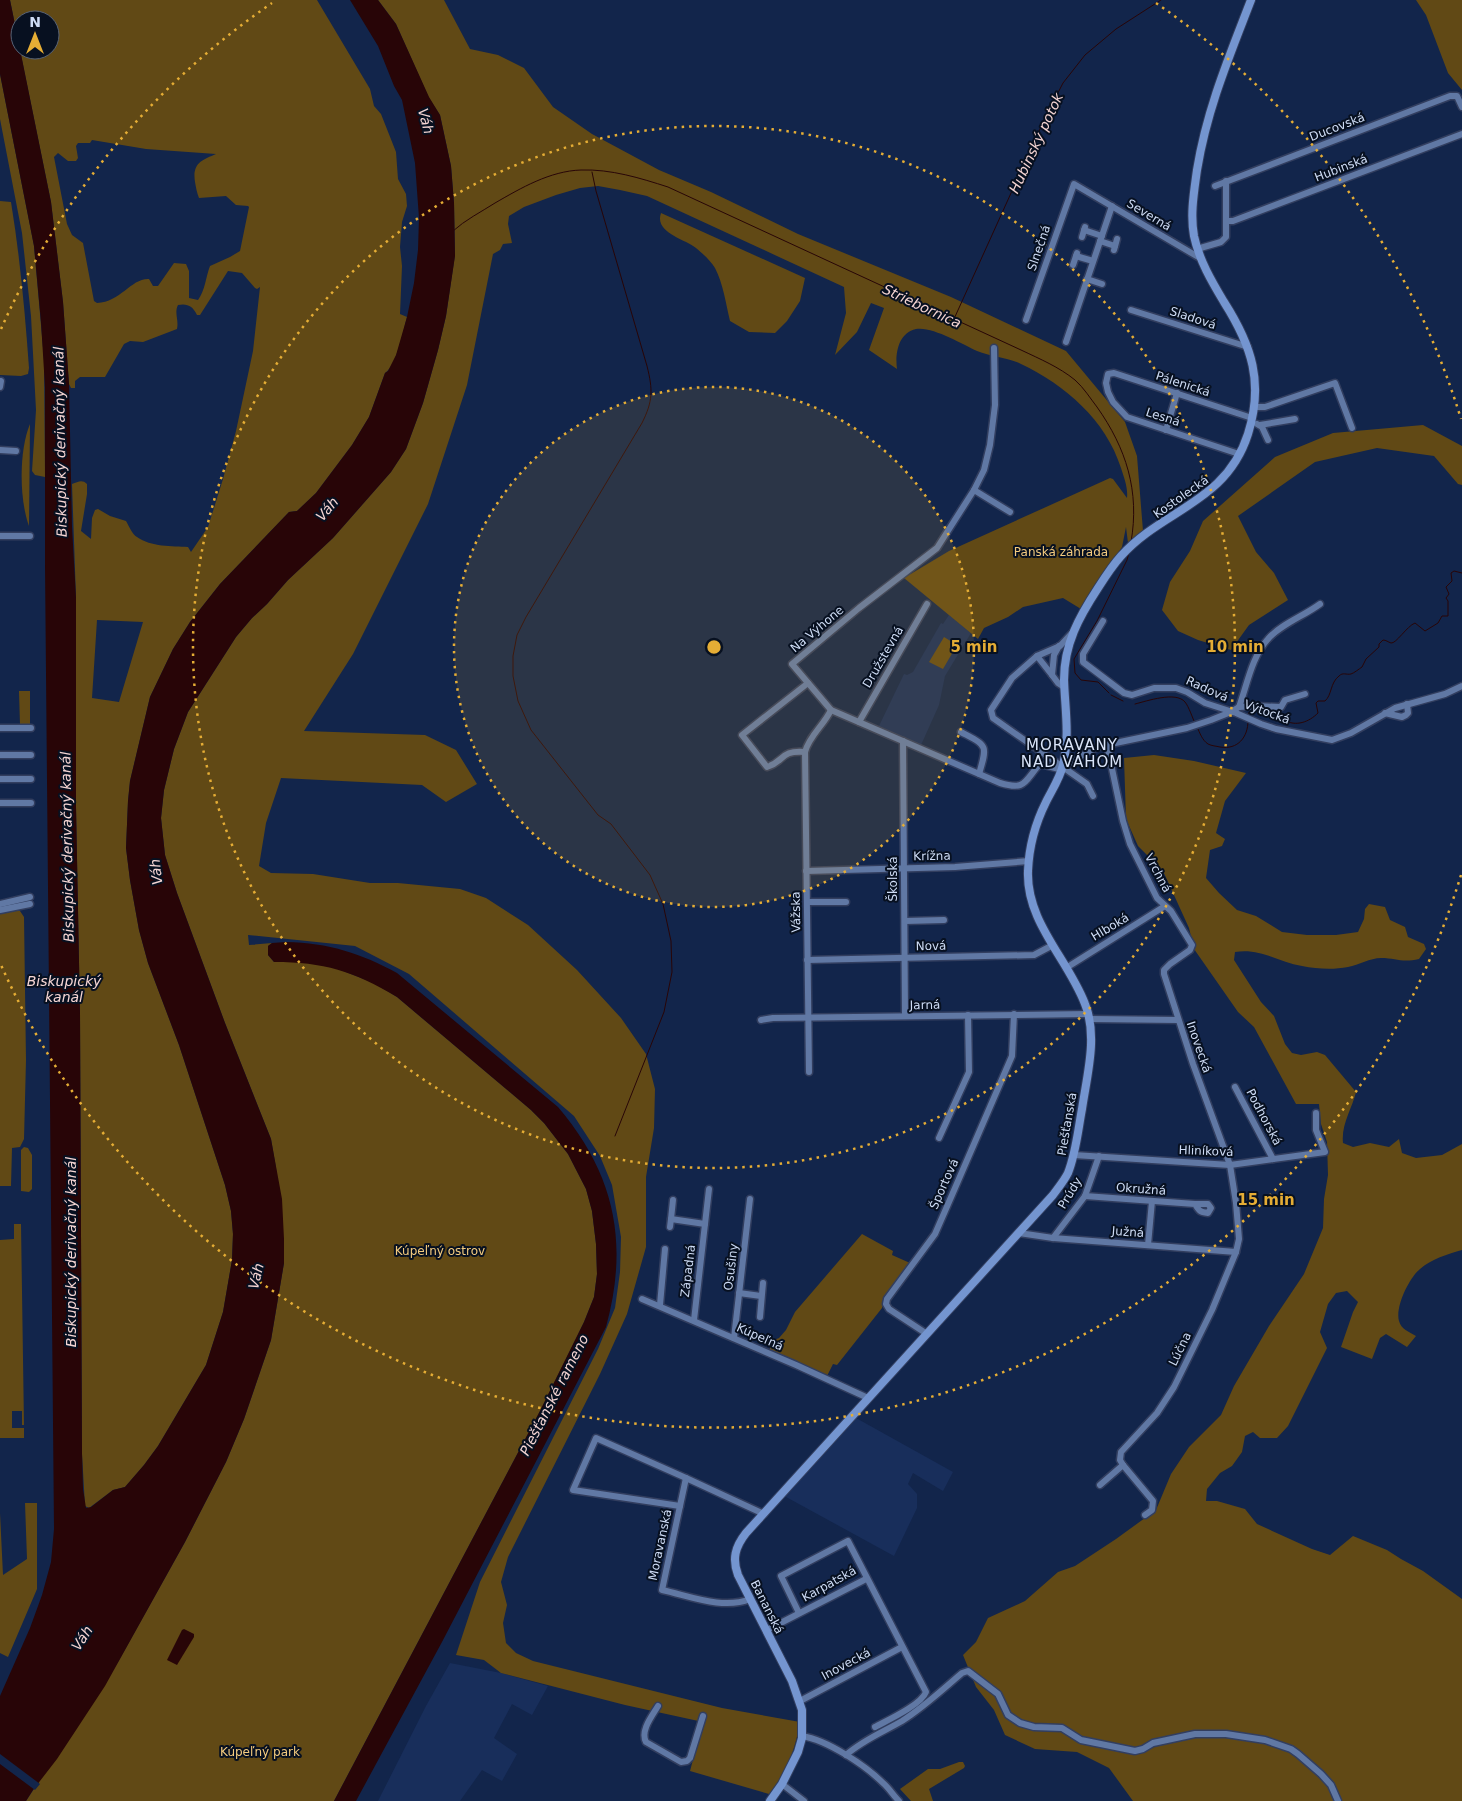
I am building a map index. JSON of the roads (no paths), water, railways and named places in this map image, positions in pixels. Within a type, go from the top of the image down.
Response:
[{"type":"main road","points":[[1248,347],[1237,323],[1213,284],[1200,258],[1195,238],[1193,197],[1208,115],[1224,68],[1252,0]]},
{"type":"main road","name":"Kostolecká","points":[[1072,632],[1103,580],[1127,550],[1212,490],[1223,478],[1239,454],[1246,440],[1254,407],[1255,378],[1248,347]]},
{"type":"main road","points":[[1062,768],[1067,737],[1064,688],[1066,655],[1072,632]]},
{"type":"main road","name":"Piešťanská","points":[[827,1444],[1057,1190],[1066,1177],[1074,1156],[1090,1050],[1089,1016],[1079,990],[1053,945],[1032,902],[1028,884],[1028,861],[1034,829],[1062,768]]},
{"type":"main road","name":"Bananská","points":[[770,1801],[796,1759],[802,1736],[803,1720],[800,1701],[792,1681],[738,1575],[735,1557],[740,1541],[827,1444]]},
{"type":"street","name":"Ducovská","points":[[1215,186],[1450,96],[1457,96],[1462,107]]},
{"type":"street","name":"Hubinská","points":[[1228,221],[1234,221],[1462,134]]},
{"type":"street","points":[[1197,249],[1225,239],[1228,221],[1226,181]]},
{"type":"street","name":"Severná","points":[[1074,184],[1200,258]]},
{"type":"street","name":"Slnečná","points":[[1026,320],[1074,184]]},
{"type":"street","points":[[1066,342],[1112,206]]},
{"type":"street","points":[[1082,238],[1085,228],[1115,245]]},
{"type":"street","points":[[1073,266],[1077,254],[1093,261]]},
{"type":"street","points":[[1087,280],[1103,283]]},
{"type":"street","name":"Sladová","points":[[1131,310],[1248,347]]},
{"type":"street","name":"Na Výhone","points":[[994,348],[995,405],[990,445],[984,470],[974,490],[937,548],[859,608],[792,664],[831,710],[1000,783],[1017,787],[1026,781],[1040,764],[1053,768],[1062,768]]},
{"type":"street","name":"Pálenická","points":[[1108,374],[1114,373],[1177,393],[1260,425]]},
{"type":"street","name":"Lesná","points":[[1108,374],[1106,383],[1108,392],[1113,402],[1127,417],[1239,454]]},
{"type":"street","points":[[0,387],[1,381]]},
{"type":"street","points":[[1254,407],[1265,408],[1335,383],[1352,428]]},
{"type":"street","points":[[1166,430],[1177,393]]},
{"type":"street","points":[[1268,440],[1260,425],[1295,419]]},
{"type":"street","points":[[0,450],[16,451]]},
{"type":"street","points":[[974,490],[1010,512]]},
{"type":"street","points":[[0,536],[30,536]]},
{"type":"street","name":"Družstevná","points":[[859,722],[927,604]]},
{"type":"street","points":[[1239,707],[1257,657],[1268,638],[1320,604]]},
{"type":"street","name":"Radová","points":[[1103,621],[1082,658],[1083,662],[1115,688],[1132,695],[1154,688],[1176,688],[1187,692],[1205,703],[1231,712]]},
{"type":"street","points":[[1052,675],[1054,656],[1072,632]]},
{"type":"street","points":[[1060,646],[1036,656],[1012,678],[991,710],[993,718],[1087,784],[1093,796]]},
{"type":"street","points":[[1036,656],[1064,688]]},
{"type":"street","points":[[808,683],[742,735],[767,766],[774,764],[789,752],[805,752],[810,740],[828,718],[831,710]]},
{"type":"street","name":"Výtocká","points":[[1062,768],[1091,750],[1196,725],[1231,712],[1276,730],[1332,740],[1351,733],[1385,713],[1407,704],[1445,694],[1462,686]]},
{"type":"street","points":[[1231,712],[1239,707],[1281,707],[1285,700],[1305,694]]},
{"type":"street","points":[[1385,713],[1402,717],[1406,716],[1408,712],[1407,704]]},
{"type":"street","points":[[0,728],[31,728]]},
{"type":"street","points":[[960,732],[982,743],[984,747],[984,758],[979,774]]},
{"type":"street","name":"Školská","points":[[904,741],[905,1016]]},
{"type":"street","name":"Vrchná","points":[[1107,745],[1127,836],[1157,898],[1174,915],[1192,945],[1190,950],[1174,961],[1163,972],[1178,1020]]},
{"type":"street","name":"Vážska","points":[[805,752],[809,1072]]},
{"type":"street","points":[[0,755],[31,755]]},
{"type":"street","points":[[0,779],[31,779]]},
{"type":"street","points":[[0,804],[31,803]]},
{"type":"street","name":"Krížna","points":[[806,871],[955,867],[1028,861]]},
{"type":"street","points":[[0,904],[30,900],[0,910]]},
{"type":"street","points":[[807,902],[846,902]]},
{"type":"street","name":"Hlboká","points":[[1066,968],[1165,906]]},
{"type":"street","points":[[904,921],[944,920]]},
{"type":"street","name":"Nová","points":[[808,960],[1034,955],[1053,945]]},
{"type":"street","name":"Jarná","points":[[761,1020],[773,1018],[1014,1014],[1089,1016]]},
{"type":"street","name":"Športová","points":[[927,1334],[888,1308],[886,1304],[935,1234],[1012,1056],[1014,1014]]},
{"type":"street","points":[[939,1138],[969,1072],[968,1015]]},
{"type":"street","name":"Inovecká","points":[[1089,1016],[1178,1020],[1230,1165]]},
{"type":"street","name":"Podhorská","points":[[1235,1087],[1273,1159]]},
{"type":"street","name":"Hliníková","points":[[1074,1156],[1230,1165],[1325,1152],[1316,1130],[1316,1113]]},
{"type":"street","name":"Prúdy","points":[[1053,1238],[1085,1196],[1099,1156]]},
{"type":"street","name":"Lúčna","points":[[1123,1465],[1120,1460],[1122,1450],[1157,1413],[1174,1387],[1212,1310],[1236,1252],[1239,1240],[1230,1165]]},
{"type":"street","name":"Západná","points":[[694,1320],[709,1189]]},
{"type":"street","name":"Okružná","points":[[1085,1196],[1195,1204]]},
{"type":"street","name":"Osušiny","points":[[734,1338],[750,1199]]},
{"type":"street","points":[[670,1227],[673,1200]]},
{"type":"street","points":[[1148,1245],[1152,1201]]},
{"type":"street","points":[[671,1219],[705,1224]]},
{"type":"street","name":"Južná","points":[[1019,1233],[1053,1238],[1236,1252]]},
{"type":"street","name":"Západná","points":[[660,1305],[667,1272],[666,1249]]},
{"type":"street","points":[[760,1317],[763,1283]]},
{"type":"street","points":[[739,1294],[762,1296]]},
{"type":"street","name":"Kúpeľná","points":[[642,1299],[660,1305],[868,1398]]},
{"type":"street","name":"Moravanská","points":[[680,1506],[573,1490],[596,1438],[686,1478],[680,1506],[662,1590],[715,1602],[731,1603],[750,1599]]},
{"type":"street","points":[[1100,1486],[1123,1465],[1153,1502],[1152,1510],[1145,1515]]},
{"type":"street","points":[[686,1478],[764,1514]]},
{"type":"street","name":"Karpatská","points":[[767,1630],[866,1579],[848,1541],[783,1574],[782,1579],[799,1613]]},
{"type":"street","points":[[866,1579],[926,1692],[924,1697],[875,1727]]},
{"type":"street","name":"Inovecká","points":[[800,1701],[902,1647]]},
{"type":"street","points":[[846,1755],[867,1739],[903,1720],[931,1701],[962,1672],[968,1671],[998,1694],[1008,1715],[1013,1720],[1027,1726],[1062,1728],[1081,1740],[1135,1750],[1143,1749],[1153,1743],[1195,1734],[1226,1734],[1265,1740],[1291,1749],[1331,1785],[1338,1801]]},
{"type":"street","points":[[658,1706],[644,1732],[646,1742],[681,1762],[687,1762],[690,1758],[703,1716]]},
{"type":"street","points":[[802,1736],[820,1741],[846,1755],[884,1783],[898,1801]]},
{"type":"street","points":[[782,1784],[804,1801]]},
{"type":"water","points":[[0,0],[10,0],[12,10],[10,10],[10,60],[22,60],[51,202],[63,302],[69,384],[72,527],[76,598],[82,1454],[83,1489],[86,1508],[91,1507],[113,1490],[125,1487],[144,1465],[158,1446],[206,1365],[223,1312],[232,1260],[233,1234],[231,1211],[225,1185],[179,1045],[148,963],[139,930],[130,880],[126,848],[130,781],[150,697],[173,649],[190,622],[220,584],[289,512],[297,511],[316,493],[352,445],[369,417],[385,373],[388,371],[396,355],[414,283],[419,218],[415,163],[402,100],[394,86],[378,46],[350,0],[378,0],[396,24],[429,97],[440,115],[451,166],[455,256],[446,316],[438,350],[423,403],[406,449],[391,472],[333,538],[288,580],[236,637],[188,712],[174,749],[164,790],[161,818],[165,855],[225,1023],[271,1139],[282,1199],[284,1263],[271,1340],[244,1419],[226,1462],[185,1542],[105,1686],[57,1759],[26,1801],[0,1801],[0,1696],[30,1628],[42,1595],[51,1562],[54,1529],[45,387],[34,246],[0,74]]},
{"type":"water","name":"Piešťanské rameno","points":[[272,943],[316,944],[344,950],[397,973],[558,1107],[577,1132],[593,1158],[604,1184],[612,1211],[616,1238],[613,1296],[606,1327],[442,1642],[356,1801],[334,1801],[540,1411],[584,1322],[594,1297],[597,1274],[596,1244],[592,1211],[586,1189],[568,1154],[544,1123],[531,1110],[397,997],[352,974],[338,970],[292,962],[274,962],[268,955],[268,946]]},
{"type":"water","points":[[184,1629],[194,1634],[194,1637],[177,1665],[167,1660]]},
{"type":"waterway","name":"Hubinský potok","points":[[954,319],[1045,118],[1063,83],[1085,55],[1116,29],[1161,0]]},
{"type":"waterway","name":"Striebornica","points":[[453,231],[473,216],[525,186],[558,173],[592,170],[636,177],[668,187],[1035,357],[1069,375],[1081,386],[1097,407],[1116,438],[1123,454],[1132,488],[1134,505],[1131,542]]},
{"type":"waterway","points":[[592,172],[647,366],[651,389],[650,402],[642,423],[526,617],[517,635],[513,656],[513,676],[518,701],[531,730],[598,815],[611,824],[650,875],[663,904],[671,941],[672,972],[664,1012],[615,1136]]},
{"type":"waterway","name":"Striebornica","points":[[1109,693],[1098,682],[1081,680],[1075,673],[1074,659],[1097,621],[1129,553]]},
{"type":"waterway","name":"Striebornica","points":[[1266,710],[1274,712],[1284,720],[1293,723],[1306,721],[1314,716],[1318,713],[1316,703],[1318,701],[1325,701],[1336,679],[1342,674],[1351,674],[1362,667],[1366,659],[1379,647],[1383,640],[1393,643],[1415,623],[1425,631],[1438,623],[1442,616],[1448,616],[1448,601],[1446,598],[1449,594],[1446,587],[1452,581],[1451,573],[1454,571],[1462,573]]},
{"type":"waterway","name":"Striebornica","points":[[1111,695],[1123,701]]},
{"type":"waterway","name":"Striebornica","points":[[1135,704],[1175,697],[1185,702],[1195,723]]},
{"type":"waterway","name":"Striebornica","points":[[1248,714],[1250,711],[1262,709]]},
{"type":"waterway","name":"Striebornica","points":[[1197,727],[1208,744],[1226,747],[1241,741],[1248,727],[1248,721]]},
{"type":"district","name":"MORAVANY NAD VÁHOM","points":[[1072,754]]},
{"type":"water label","name":"Váh","points":[[426,121]]},
{"type":"water label","name":"Biskupický derivačný kanál","points":[[60,442]]},
{"type":"water label","name":"Váh","points":[[327,509]]},
{"type":"water label","name":"Biskupický derivačný kanál","points":[[67,847]]},
{"type":"water label","name":"Váh","points":[[156,872]]},
{"type":"water label","name":"Biskupický kanál","points":[[64,990]]},
{"type":"water label","name":"Biskupický derivačný kanál","points":[[71,1252]]},
{"type":"water label","name":"Váh","points":[[256,1276]]},
{"type":"water label","name":"Váh","points":[[82,1638]]},
{"type":"park label","name":"Panská záhrada","points":[[1061,552]]},
{"type":"park label","name":"Kúpeľný ostrov","points":[[440,1251]]},
{"type":"park label","name":"Kúpeľný park","points":[[260,1752]]}]
